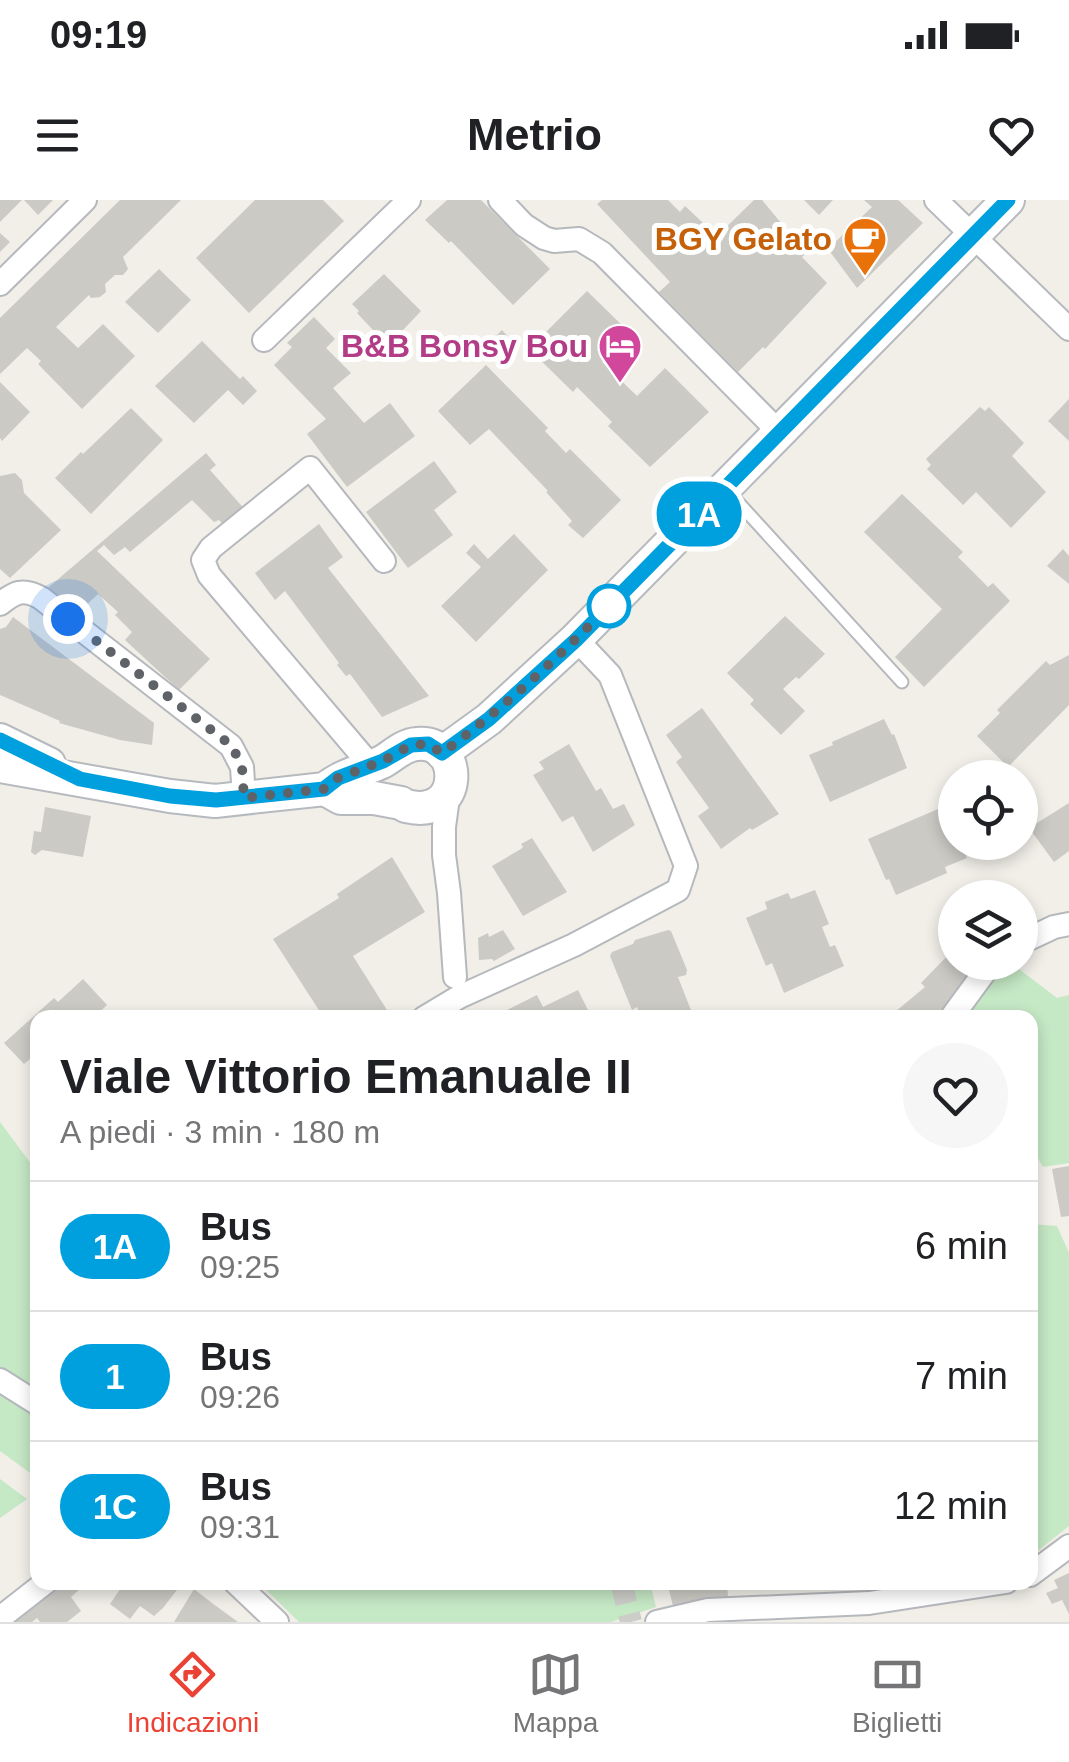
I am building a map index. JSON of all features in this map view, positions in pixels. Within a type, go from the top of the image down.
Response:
[{"type":"street","points":[[0,284],[85,200]]},
{"type":"street","points":[[264,340],[409,200]]},
{"type":"street","points":[[500,200],[524,225],[544,238],[579,239],[602,253],[779,432]]},
{"type":"street","points":[[936,200],[1069,329]]},
{"type":"street","points":[[442,753],[489,719],[576,640],[1008,200]]},
{"type":"street","points":[[384,561],[310,468],[212,548],[203,560],[209,575],[390,762],[390,790],[426,825],[444,856]]},
{"type":"street","points":[[0,604],[22,592],[40,598],[232,746],[242,767],[244,798]]},
{"type":"street","points":[[437,1010],[678,890],[686,866],[617,692],[610,675],[576,640]]},
{"type":"street","points":[[0,740],[80,779]]},
{"type":"street","points":[[0,766],[170,796],[216,800],[324,789],[338,778],[417,744],[428,744],[442,753],[451,768],[444,856],[455,977]]},
{"type":"street","points":[[324,789],[341,798],[374,798],[418,809],[438,803],[450,790]]},
{"type":"street","points":[[1038,935],[1069,924]]},
{"type":"street","points":[[957,1010],[979,980]]},
{"type":"street","points":[[0,1380],[30,1399]]},
{"type":"street","points":[[1038,1568],[1069,1546]]},
{"type":"street","points":[[0,1618],[36,1590]]},
{"type":"street","points":[[243,1590],[277,1622]]},
{"type":"street","points":[[656,1622],[708,1610],[870,1603],[954,1590]]},
{"type":"lane","points":[[725,488],[902,682]]},
{"type":"green space","points":[[987,980],[1033,980],[1057,998],[1069,995],[1069,1163],[1043,1167],[1038,1158],[1038,1010],[963,1010]]},
{"type":"green space","points":[[0,1122],[30,1163],[30,1473],[0,1451]]},
{"type":"green space","points":[[1038,1225],[1057,1226],[1069,1253],[1069,1526],[1038,1551]]},
{"type":"green space","points":[[0,1479],[27,1499],[0,1518]]},
{"type":"green space","points":[[266,1590],[652,1590],[656,1607],[611,1622],[299,1622]]},
{"type":"building","points":[[0,200],[22,200],[0,222]]},
{"type":"building","points":[[24,200],[53,200],[38,215]]},
{"type":"building","points":[[120,200],[181,200],[123,257],[128,269],[123,275],[115,275],[105,284],[106,292],[100,297],[89,295],[56,327],[78,348],[103,324],[135,356],[82,409],[27,348],[0,374],[0,318]]},
{"type":"building","points":[[255,200],[323,200],[344,221],[249,313],[196,258]]},
{"type":"building","points":[[447,200],[481,200],[550,269],[513,305],[425,220]]},
{"type":"building","points":[[602,200],[668,200],[680,212],[685,206],[717,236],[754,200],[762,200],[806,253],[802,257],[827,283],[738,372],[659,292],[670,282],[597,204]]},
{"type":"building","points":[[804,200],[833,200],[819,215]]},
{"type":"building","points":[[864,200],[898,200],[923,223],[857,288],[828,249],[872,207]]},
{"type":"building","points":[[0,233],[10,242],[0,252]]},
{"type":"building","points":[[159,269],[191,300],[158,333],[125,302]]},
{"type":"building","points":[[384,274],[421,311],[388,346],[352,304]]},
{"type":"building","points":[[587,291],[631,334],[602,362],[637,396],[665,368],[709,412],[650,467],[608,426],[612,422],[577,387],[573,392],[529,349]]},
{"type":"building","points":[[314,317],[335,339],[326,348],[351,373],[333,388],[364,423],[390,403],[415,436],[347,487],[307,434],[326,419],[274,365],[292,347],[287,343]]},
{"type":"building","points":[[502,330],[510,339],[498,351],[490,342]]},
{"type":"building","points":[[202,341],[257,391],[243,405],[228,390],[194,423],[155,386]]},
{"type":"building","points":[[486,365],[548,428],[545,431],[566,453],[570,449],[621,500],[583,538],[568,525],[572,521],[548,491],[489,429],[470,445],[438,411]]},
{"type":"building","points":[[0,382],[30,412],[2,441],[0,438]]},
{"type":"building","points":[[1069,399],[1069,441],[1048,421]]},
{"type":"building","points":[[980,407],[985,411],[989,407],[1024,443],[1012,456],[1046,492],[1011,528],[976,492],[963,505],[927,469],[931,465],[926,459]]},
{"type":"building","points":[[131,408],[163,440],[91,514],[55,478]]},
{"type":"building","points":[[206,453],[216,465],[210,470],[247,512],[226,528],[192,500],[130,552],[125,547],[114,555],[104,545],[97,551],[210,659],[179,690],[125,640],[132,632],[98,594],[82,609],[87,613],[80,621],[43,592]]},
{"type":"building","points":[[434,461],[457,492],[434,510],[453,535],[408,568],[366,512]]},
{"type":"building","points":[[15,473],[22,480],[24,493],[61,530],[10,578],[0,569],[0,476]]},
{"type":"building","points":[[902,494],[963,552],[958,557],[988,587],[993,583],[1010,601],[924,687],[895,657],[942,609],[864,532]]},
{"type":"building","points":[[319,524],[343,557],[328,568],[429,696],[382,717],[350,674],[346,676],[337,665],[285,591],[275,600],[255,573]]},
{"type":"building","points":[[514,534],[548,570],[476,642],[441,606],[481,567],[466,553],[474,544],[488,559]]},
{"type":"building","points":[[1063,549],[1069,556],[1069,584],[1047,566]]},
{"type":"building","points":[[785,616],[825,654],[783,689],[805,711],[781,735],[750,704],[754,700],[727,673]]},
{"type":"building","points":[[13,617],[154,723],[152,745],[59,723],[0,695],[0,629]]},
{"type":"building","points":[[1069,655],[1069,705],[1015,760],[1001,760],[977,736],[1046,661],[1050,665]]},
{"type":"building","points":[[702,708],[779,814],[721,849],[698,816],[709,808],[676,762],[682,757],[666,735]]},
{"type":"building","points":[[884,719],[907,768],[830,802],[809,755]]},
{"type":"building","points":[[569,744],[596,791],[601,788],[613,809],[624,804],[635,825],[593,852],[573,816],[562,822],[533,775],[544,769],[539,762]]},
{"type":"building","points":[[1069,803],[1069,851],[1054,862],[1038,840],[1038,822]]},
{"type":"building","points":[[45,807],[91,816],[83,857],[42,850],[35,855],[31,852],[34,831],[41,832]]},
{"type":"building","points":[[938,809],[938,860],[962,860],[945,867],[947,873],[896,895],[868,839]]},
{"type":"building","points":[[532,838],[567,892],[523,916],[492,866]]},
{"type":"building","points":[[392,857],[425,912],[353,956],[387,1010],[319,1010],[273,939],[339,898],[337,894]]},
{"type":"building","points":[[815,890],[829,924],[822,927],[844,966],[784,993],[772,963],[766,966],[746,918],[767,909],[765,902],[788,893],[791,899]]},
{"type":"building","points":[[503,930],[515,949],[494,961],[479,960],[478,938]]},
{"type":"building","points":[[671,931],[687,970],[686,975],[678,977],[691,1010],[632,1010],[610,956],[635,940]]},
{"type":"building","points":[[938,966],[938,980],[970,980],[948,1010],[897,1010],[925,987],[921,983]]},
{"type":"building","points":[[83,979],[107,1005],[102,1010],[41,1010],[54,998],[58,1002]]},
{"type":"building","points":[[578,990],[588,1010],[507,1010],[537,995],[543,1007]]},
{"type":"building","points":[[30,1020],[30,1059],[24,1064],[4,1043]]},
{"type":"building","points":[[1069,1166],[1069,1216],[1061,1217],[1052,1169]]},
{"type":"building","points":[[1069,1573],[1069,1614],[1062,1600],[1052,1604],[1046,1593],[1058,1588],[1054,1580]]},
{"type":"building","points":[[49,1590],[79,1590],[71,1597],[81,1611],[67,1622],[40,1622],[37,1618],[32,1622],[7,1622]]},
{"type":"building","points":[[120,1590],[177,1590],[154,1616],[140,1606],[130,1619],[110,1604]]},
{"type":"building","points":[[195,1590],[238,1622],[174,1622]]},
{"type":"building","points":[[669,1590],[728,1590],[728,1597],[703,1598],[673,1606]]},
{"type":"tunnel","points":[[623,1590],[631,1622]]},
{"type":"bus line","name":"1A","points":[[0,740],[80,779],[170,796],[216,800],[324,789],[338,778],[383,761],[411,745],[428,744],[442,753],[489,719],[576,640],[1008,200]]},
{"type":"place","name":"BGY Gelato","points":[[865,277]]},
{"type":"place","name":"B&B Bonsy Bou","points":[[620,384]]},
{"type":"route","points":[[68,619],[232,746],[242,767],[244,798],[324,789],[338,778],[383,761],[411,745],[428,744],[442,753],[489,719],[615,600],[609,606]]}]
